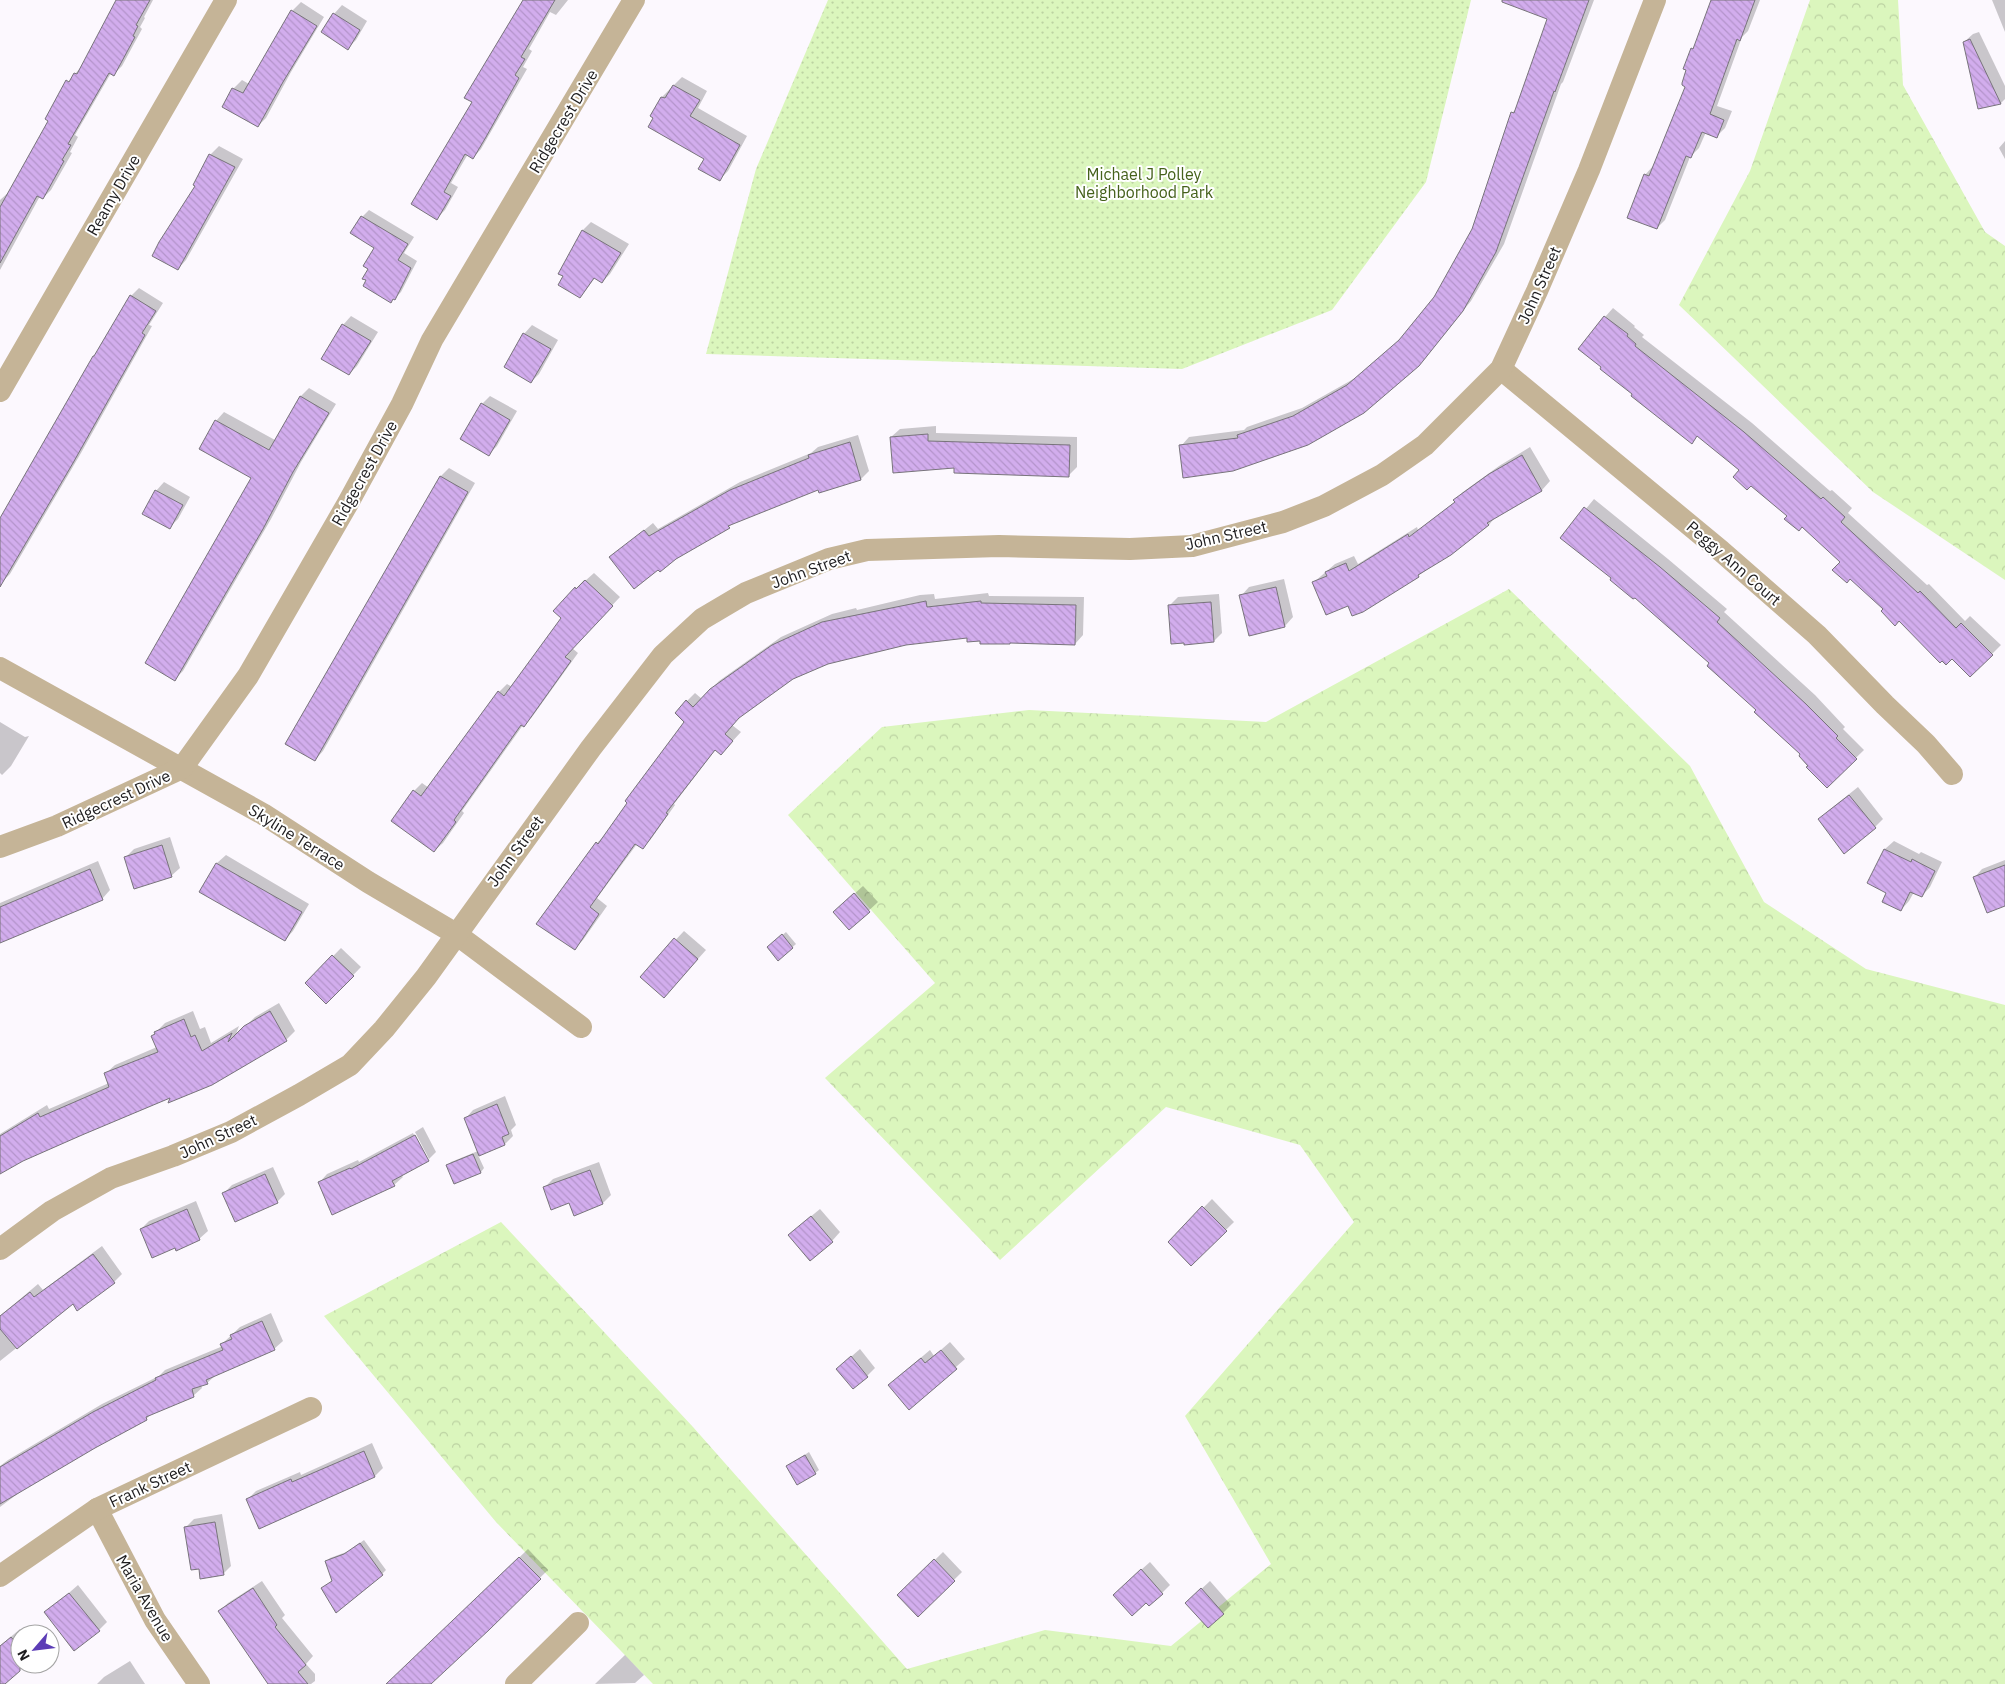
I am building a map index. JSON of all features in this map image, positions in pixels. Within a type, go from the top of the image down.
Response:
[{"type":"street","name":"Reamy Drive","points":[[0,391],[226,0]]},
{"type":"street","name":"Ridgecrest Drive","points":[[0,847],[58,826],[182,768],[248,676],[348,503],[402,404],[432,340],[634,0]]},
{"type":"street","name":"John Street","points":[[0,1249],[52,1211],[111,1178],[173,1156],[231,1132],[299,1096],[350,1065],[384,1029],[426,977],[590,748],[663,655],[702,619],[746,593],[828,559],[867,550],[999,546],[1130,549],[1192,546],[1283,522],[1324,506],[1382,475],[1425,445],[1500,370],[1537,292],[1589,170],[1655,0]]},
{"type":"street","name":"Peggy Ann Court","points":[[1500,370],[1721,551],[1817,635],[1926,744],[1952,774]]},
{"type":"street","name":"Skyline Terrace","points":[[0,668],[263,814],[368,882],[456,934],[581,1027]]},
{"type":"street","name":"Frank Street","points":[[0,1576],[97,1509],[311,1408]]},
{"type":"street","name":"Maria Avenue","points":[[97,1509],[155,1620],[198,1684]]},
{"type":"street","points":[[516,1684],[578,1623]]},
{"type":"green space","name":"Michael J Polley Neighborhood Park","points":[[828,0],[1471,0],[1426,182],[1332,310],[1182,369],[706,354],[756,169]]},
{"type":"green space","points":[[1810,0],[1898,0],[1903,85],[1985,232],[2005,246],[2005,580],[1873,492],[1679,305],[1750,171]]},
{"type":"green space","points":[[1509,589],[1690,766],[1764,902],[1866,969],[2005,1005],[2005,1684],[653,1684],[496,1522],[324,1316],[501,1222],[693,1427],[907,1669],[1045,1630],[1171,1646],[1271,1564],[1185,1416],[1354,1222],[1300,1145],[1166,1107],[1000,1260],[825,1078],[935,983],[788,815],[882,727],[1029,710],[1266,722]]},
{"type":"building","points":[[116,0],[150,0],[136,25],[138,26],[133,36],[135,37],[114,76],[109,73],[68,144],[71,145],[62,160],[64,161],[43,199],[37,196],[0,263],[0,207],[48,121],[45,119],[66,80],[69,82],[74,73],[77,74]]},
{"type":"building","points":[[523,0],[555,0],[521,57],[525,59],[515,75],[519,78],[486,137],[473,159],[465,154],[444,192],[451,196],[437,220],[411,204],[472,102],[464,98]]},
{"type":"building","points":[[1502,0],[1589,0],[1496,252],[1463,311],[1419,366],[1364,413],[1308,445],[1233,471],[1183,478],[1179,445],[1238,438],[1237,435],[1293,416],[1347,385],[1399,340],[1434,297],[1472,229],[1511,112],[1514,113],[1547,19],[1502,2]]},
{"type":"building","points":[[1711,0],[1755,0],[1740,41],[1737,39],[1710,114],[1724,120],[1717,138],[1702,132],[1691,158],[1686,156],[1657,229],[1627,218],[1644,174],[1649,176],[1685,87],[1682,83],[1686,70],[1683,69],[1691,48],[1693,49]]},
{"type":"building","points":[[291,10],[317,26],[258,127],[222,107],[232,88],[243,93]]},
{"type":"building","points":[[333,13],[360,30],[348,50],[321,32]]},
{"type":"building","points":[[1970,39],[2001,104],[1978,109],[1963,42]]},
{"type":"building","points":[[673,85],[700,100],[690,116],[740,145],[720,181],[698,169],[704,159],[648,127],[653,118],[650,116],[661,97],[665,98]]},
{"type":"building","points":[[209,154],[235,167],[178,270],[152,256],[195,186],[193,185]]},
{"type":"building","points":[[361,216],[408,244],[398,260],[411,268],[395,300],[393,299],[391,303],[363,286],[366,280],[362,279],[368,269],[363,266],[374,248],[350,233]]},
{"type":"building","points":[[582,230],[621,253],[602,283],[594,278],[580,298],[558,285],[563,276],[558,274]]},
{"type":"building","points":[[130,295],[156,311],[142,333],[145,335],[73,463],[0,587],[0,518]]},
{"type":"building","points":[[1604,316],[1628,334],[1627,336],[1636,344],[1635,346],[1744,432],[1821,499],[1823,497],[1845,517],[1841,522],[1918,593],[1920,591],[1956,628],[1961,623],[1993,655],[1970,677],[1952,659],[1946,665],[1942,661],[1940,663],[1899,621],[1895,626],[1881,611],[1883,609],[1850,579],[1847,583],[1832,570],[1840,562],[1802,527],[1799,531],[1784,519],[1787,516],[1751,486],[1747,490],[1733,477],[1739,470],[1697,436],[1692,444],[1600,369],[1601,367],[1578,349]]},
{"type":"building","points":[[342,324],[371,341],[349,375],[321,359]]},
{"type":"building","points":[[523,333],[551,349],[531,383],[504,367]]},
{"type":"building","points":[[300,396],[329,413],[293,472],[263,529],[175,681],[145,663],[251,478],[199,449],[215,420],[269,450]]},
{"type":"building","points":[[481,403],[510,420],[489,456],[460,439]]},
{"type":"building","points":[[928,434],[928,441],[1070,445],[1069,477],[954,473],[954,468],[893,473],[890,437]]},
{"type":"building","points":[[850,442],[861,480],[819,493],[818,490],[728,526],[730,528],[676,559],[660,572],[658,570],[634,589],[609,557],[644,530],[649,536],[730,490],[809,458],[808,455]]},
{"type":"building","points":[[1522,455],[1542,491],[1487,523],[1489,525],[1451,555],[1363,612],[1352,616],[1348,606],[1326,615],[1312,582],[1327,576],[1325,572],[1346,563],[1349,571],[1408,534],[1409,537],[1455,502],[1453,500],[1489,474]]},
{"type":"building","points":[[440,476],[468,492],[315,761],[285,744]]},
{"type":"building","points":[[155,490],[183,505],[170,529],[142,514]]},
{"type":"building","points":[[1584,507],[1660,567],[1720,618],[1717,622],[1806,704],[1838,736],[1836,738],[1857,759],[1827,788],[1806,767],[1808,766],[1799,756],[1800,754],[1754,712],[1756,710],[1707,666],[1709,663],[1635,598],[1633,599],[1610,580],[1611,578],[1560,538]]},
{"type":"building","points":[[585,580],[613,606],[565,657],[571,661],[524,727],[521,725],[454,820],[456,822],[434,852],[391,821],[413,790],[421,796],[498,691],[504,696],[561,618],[553,611],[575,587],[576,589]]},
{"type":"building","points":[[1276,587],[1285,627],[1249,636],[1239,595]]},
{"type":"building","points":[[926,601],[927,607],[981,601],[981,603],[1076,605],[1075,645],[980,644],[980,641],[967,642],[967,638],[906,645],[828,664],[793,679],[739,718],[725,734],[733,741],[721,755],[715,750],[666,813],[668,814],[643,849],[635,844],[590,907],[599,914],[575,950],[536,924],[596,842],[598,844],[627,803],[625,801],[684,722],[675,713],[686,700],[693,707],[710,689],[772,645],[822,622]]},
{"type":"building","points":[[1211,602],[1214,642],[1184,645],[1184,643],[1171,644],[1168,605]]},
{"type":"building","points":[[1849,795],[1876,828],[1844,854],[1818,819]]},
{"type":"building","points":[[162,845],[172,877],[134,889],[124,857]]},
{"type":"building","points":[[1884,849],[1911,862],[1912,859],[1935,871],[1922,897],[1910,892],[1901,911],[1882,902],[1886,893],[1867,883]]},
{"type":"building","points":[[216,863],[302,912],[285,941],[199,892]]},
{"type":"building","points":[[2005,865],[2005,906],[1987,913],[1973,877]]},
{"type":"building","points":[[90,869],[103,900],[0,943],[0,907]]},
{"type":"building","points":[[854,893],[870,912],[849,930],[833,912]]},
{"type":"building","points":[[782,934],[793,948],[778,961],[767,947]]},
{"type":"building","points":[[674,938],[698,959],[664,998],[640,977]]},
{"type":"building","points":[[332,955],[354,976],[326,1004],[305,983]]},
{"type":"building","points":[[270,1011],[287,1041],[212,1085],[168,1103],[170,1098],[23,1161],[0,1174],[0,1136],[38,1113],[40,1117],[109,1087],[104,1073],[158,1052],[151,1036],[155,1034],[154,1032],[184,1019],[191,1037],[195,1035],[202,1051],[232,1033],[228,1042],[244,1026]]},
{"type":"building","points":[[497,1104],[509,1134],[502,1137],[505,1145],[479,1156],[464,1118]]},
{"type":"building","points":[[415,1135],[429,1161],[392,1181],[395,1186],[332,1215],[318,1182],[351,1169]]},
{"type":"building","points":[[473,1154],[481,1173],[454,1184],[446,1165]]},
{"type":"building","points":[[590,1170],[603,1204],[574,1216],[569,1203],[551,1210],[543,1187]]},
{"type":"building","points":[[265,1174],[278,1203],[235,1222],[222,1193]]},
{"type":"building","points":[[1202,1206],[1227,1231],[1191,1266],[1168,1242]]},
{"type":"building","points":[[187,1209],[200,1240],[176,1251],[175,1248],[152,1258],[140,1229]]},
{"type":"building","points":[[811,1216],[833,1242],[810,1261],[788,1235]]},
{"type":"building","points":[[93,1254],[115,1283],[77,1311],[73,1304],[17,1349],[0,1329],[0,1316],[30,1292],[34,1297]]},
{"type":"building","points":[[262,1321],[275,1350],[206,1380],[208,1384],[192,1389],[194,1397],[146,1417],[147,1420],[0,1504],[0,1467],[93,1412],[156,1380],[155,1378],[223,1350],[220,1344],[232,1339],[230,1335]]},
{"type":"building","points":[[941,1350],[957,1369],[909,1410],[888,1385],[921,1358],[925,1363]]},
{"type":"building","points":[[851,1356],[868,1377],[853,1389],[836,1369]]},
{"type":"building","points":[[364,1451],[375,1477],[259,1529],[246,1499],[291,1479],[292,1482]]},
{"type":"building","points":[[805,1455],[816,1474],[797,1485],[786,1466]]},
{"type":"building","points":[[215,1522],[224,1575],[200,1579],[199,1569],[191,1570],[184,1527]]},
{"type":"building","points":[[360,1543],[383,1575],[336,1613],[321,1588],[332,1581],[325,1561],[344,1554]]},
{"type":"building","points":[[519,1557],[541,1579],[489,1630],[431,1684],[386,1684]]},
{"type":"building","points":[[934,1559],[955,1581],[918,1617],[897,1595]]},
{"type":"building","points":[[1141,1569],[1163,1594],[1149,1606],[1146,1603],[1132,1616],[1113,1595]]},
{"type":"building","points":[[253,1588],[277,1625],[275,1627],[306,1665],[298,1672],[308,1684],[268,1684],[218,1611]]},
{"type":"building","points":[[1201,1588],[1224,1614],[1208,1628],[1185,1603]]},
{"type":"building","points":[[69,1593],[100,1631],[74,1651],[60,1633],[60,1624],[53,1624],[44,1612]]},
{"type":"building","points":[[10,1638],[10,1674],[17,1674],[5,1684],[0,1684],[0,1646]]}]
